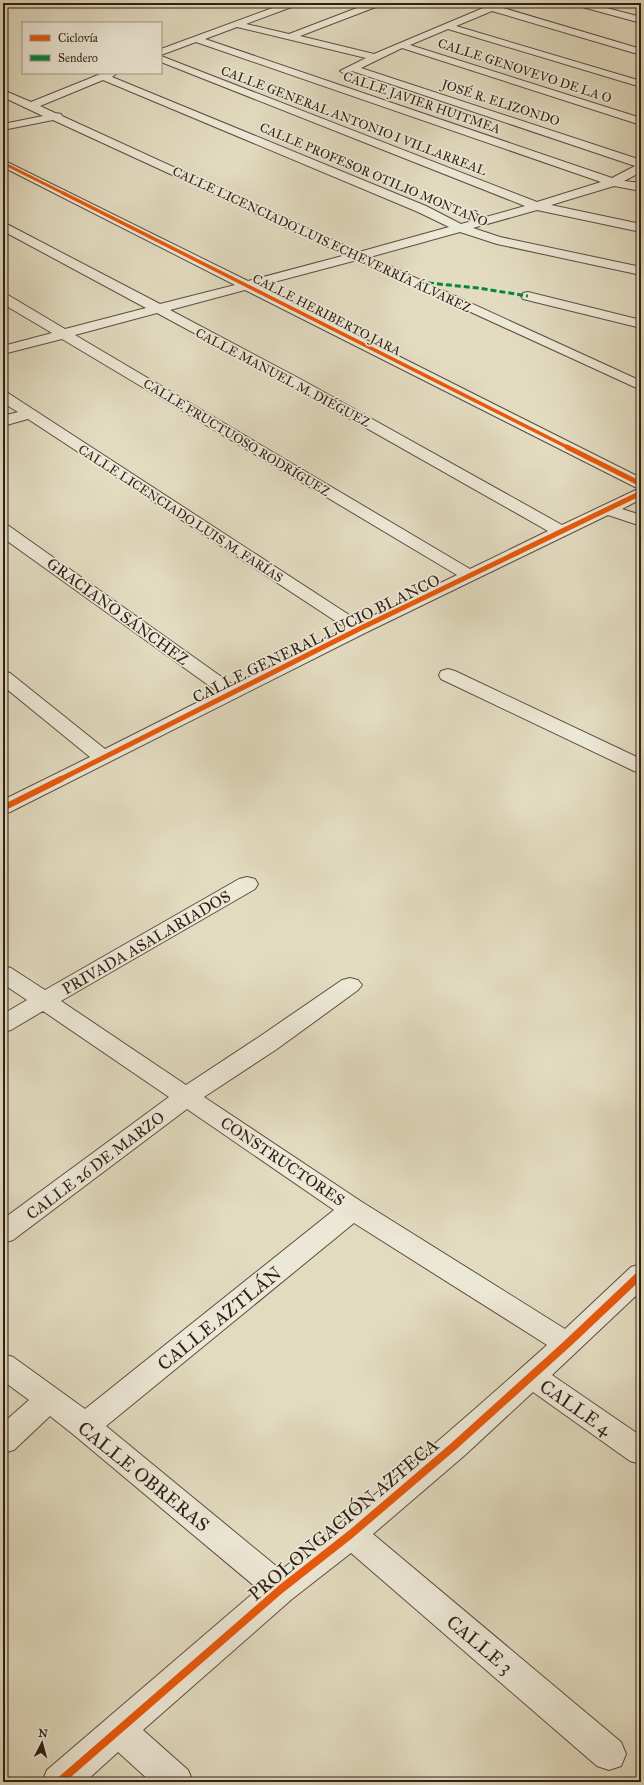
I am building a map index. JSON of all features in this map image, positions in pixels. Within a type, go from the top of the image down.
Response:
[{"type":"street","points":[[162,52],[294,3]]},
{"type":"street","points":[[289,37],[378,3]]},
{"type":"street","points":[[318,81],[352,68],[401,45],[503,3]]},
{"type":"street","points":[[578,3],[641,20]]},
{"type":"street","points":[[492,8],[641,52]]},
{"type":"street","points":[[235,24],[376,57]]},
{"type":"street","points":[[446,26],[641,84]]},
{"type":"street","name":"CALLE JAVIER HUITMEA","points":[[194,39],[571,169],[613,182],[641,187]]},
{"type":"street","points":[[162,45],[176,46]]},
{"type":"street","name":"CALLE GENOVEVO DE LA O","points":[[401,45],[641,122]]},
{"type":"street","name":"CALLE GENERAL ANTONIO I VILLARREAL","points":[[162,58],[537,206],[641,228]]},
{"type":"street","name":"JOSÉ R. ELIZONDO","points":[[352,68],[641,164]]},
{"type":"street","points":[[33,105],[108,75]]},
{"type":"street","name":"CALLE PROFESOR OTILIO MONTAÑO","points":[[108,75],[422,208],[460,228],[497,240],[641,271]]},
{"type":"street","name":"CALLE LICENCIADO LUIS ECHEVERRÍA ÁLVAREZ","points":[[3,92],[641,386]]},
{"type":"street","points":[[3,127],[57,116]]},
{"type":"street","name":"CALLE HERIBERTO JARA","points":[[3,163],[641,484]]},
{"type":"street","points":[[3,350],[360,256],[460,228],[613,182],[641,168]]},
{"type":"street","name":"CALLE MANUEL M. DIÉGUEZ","points":[[3,226],[299,384],[562,532]]},
{"type":"street","points":[[528,296],[641,324]]},
{"type":"street","name":"CALLE FRUCTUOSO RODRÍGUEZ","points":[[3,298],[470,576]]},
{"type":"street","name":"CALLE LICENCIADO LUIS M. FARÍAS","points":[[3,396],[359,629]]},
{"type":"street","points":[[3,421],[29,414]]},
{"type":"street","name":"CALLE GENERAL LUCIO BLANCO","points":[[3,808],[359,629],[641,493]]},
{"type":"street","points":[[608,509],[641,521]]},
{"type":"street","name":"GRACIANO SÁNCHEZ","points":[[3,530],[232,693]]},
{"type":"street","points":[[448,675],[641,767]]},
{"type":"street","points":[[3,677],[104,758]]},
{"type":"street","name":"PRIVADA ASALARIADOS","points":[[3,1024],[247,884]]},
{"type":"street","name":"CONSTRUCTORES","points":[[3,973],[353,1209],[567,1344]]},
{"type":"street","name":"CALLE 26 DE MARZO","points":[[3,1233],[187,1096],[268,1043],[350,986]]},
{"type":"street","name":"CALLE AZTLÁN","points":[[84,1426],[353,1209]]},
{"type":"street","name":"PROLONGACIÓN AZTECA","points":[[59,1782],[281,1589],[351,1534],[454,1446],[567,1344],[641,1274]]},
{"type":"street","name":"CALLE OBRERAS","points":[[3,1365],[84,1426],[281,1589]]},
{"type":"street","name":"CALLE 4","points":[[532,1376],[641,1452]]},
{"type":"street","points":[[3,1441],[50,1400]]},
{"type":"street","name":"CALLE 3","points":[[351,1534],[609,1754]]},
{"type":"street","points":[[119,1731],[176,1782]]},
{"type":"marked path","points":[[419,282],[478,288],[528,296]]},
{"type":"cycle path","points":[[3,163],[641,484]]},
{"type":"cycle path","points":[[3,808],[359,629],[641,493]]},
{"type":"cycle path","points":[[59,1782],[281,1589],[351,1534],[454,1446],[567,1344],[641,1274]]}]
